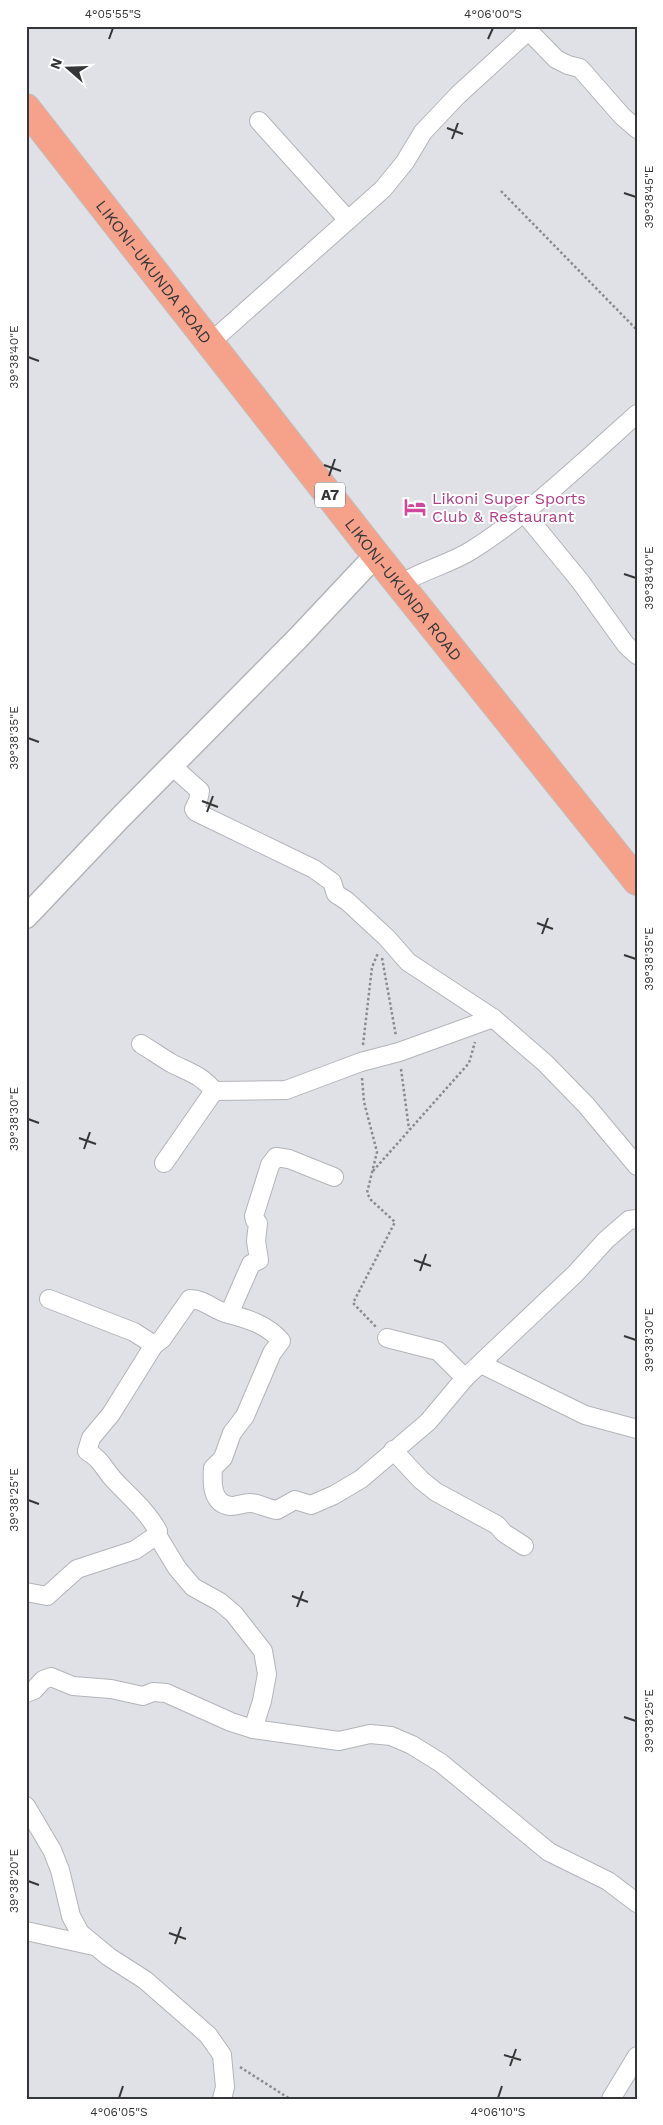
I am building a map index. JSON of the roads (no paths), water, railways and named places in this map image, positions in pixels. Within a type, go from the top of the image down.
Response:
[{"type":"highway","name":"LIKONI-UKUNDA ROAD","points":[[26,108],[376,555],[633,868]]},
{"type":"street","points":[[211,342],[391,180],[423,132],[526,28],[556,58],[568,65],[580,68],[622,116],[637,129]]},
{"type":"street","points":[[259,121],[348,220]]},
{"type":"street","points":[[400,584],[419,573],[470,551],[525,514],[637,414]]},
{"type":"street","points":[[525,514],[580,581],[626,645],[637,655]]},
{"type":"street","points":[[26,917],[376,555]]},
{"type":"street","points":[[172,766],[200,791],[194,809],[196,812],[314,869],[332,882],[336,894],[387,938],[408,962],[493,1018],[545,1063],[586,1105],[637,1166]]},
{"type":"street","points":[[214,1091],[286,1090],[361,1062],[398,1052],[493,1018]]},
{"type":"street","points":[[141,1044],[168,1062],[195,1073],[207,1082],[214,1091]]},
{"type":"street","points":[[164,1163],[214,1091]]},
{"type":"street","points":[[229,1314],[251,1264],[259,1260],[256,1241],[258,1223],[254,1220],[254,1216],[270,1165],[276,1157],[289,1159],[334,1177]]},
{"type":"street","points":[[253,1729],[262,1701],[267,1674],[263,1651],[234,1614],[220,1602],[193,1587],[177,1568],[157,1535],[158,1531],[151,1518],[112,1478],[105,1466],[86,1451],[91,1438],[111,1414],[154,1344],[162,1339],[190,1299],[199,1299],[214,1306],[220,1312],[254,1320],[261,1327],[274,1333],[281,1341],[272,1353],[244,1416],[232,1433],[223,1458],[213,1468],[213,1487],[220,1501],[229,1506],[254,1504],[274,1510],[291,1500],[311,1505],[334,1495],[361,1479],[428,1422],[465,1378],[575,1274],[606,1240],[629,1220],[637,1219]]},
{"type":"street","points":[[49,1299],[134,1332],[154,1344]]},
{"type":"street","points":[[387,1338],[438,1351],[465,1378]]},
{"type":"street","points":[[481,1364],[585,1415],[637,1429]]},
{"type":"street","points":[[393,1450],[421,1480],[436,1492],[497,1525],[506,1535],[524,1546]]},
{"type":"street","points":[[26,1592],[47,1596],[73,1572],[135,1550],[157,1535]]},
{"type":"street","points":[[26,1694],[34,1690],[43,1680],[51,1678],[73,1686],[111,1689],[143,1696],[153,1692],[166,1693],[231,1722],[253,1729],[339,1741],[380,1734],[412,1745],[442,1763],[549,1852],[608,1881],[637,1903]]},
{"type":"street","points":[[26,1806],[52,1850],[60,1870],[71,1916],[80,1933],[109,1957],[145,1980],[208,2036],[222,2055],[226,2087],[222,2099]]},
{"type":"street","points":[[26,1931],[96,1946]]},
{"type":"street","points":[[611,2099],[637,2056]]},
{"type":"place","name":"Likoni Super Sports Club & Restaurant","points":[[415,507]]}]
